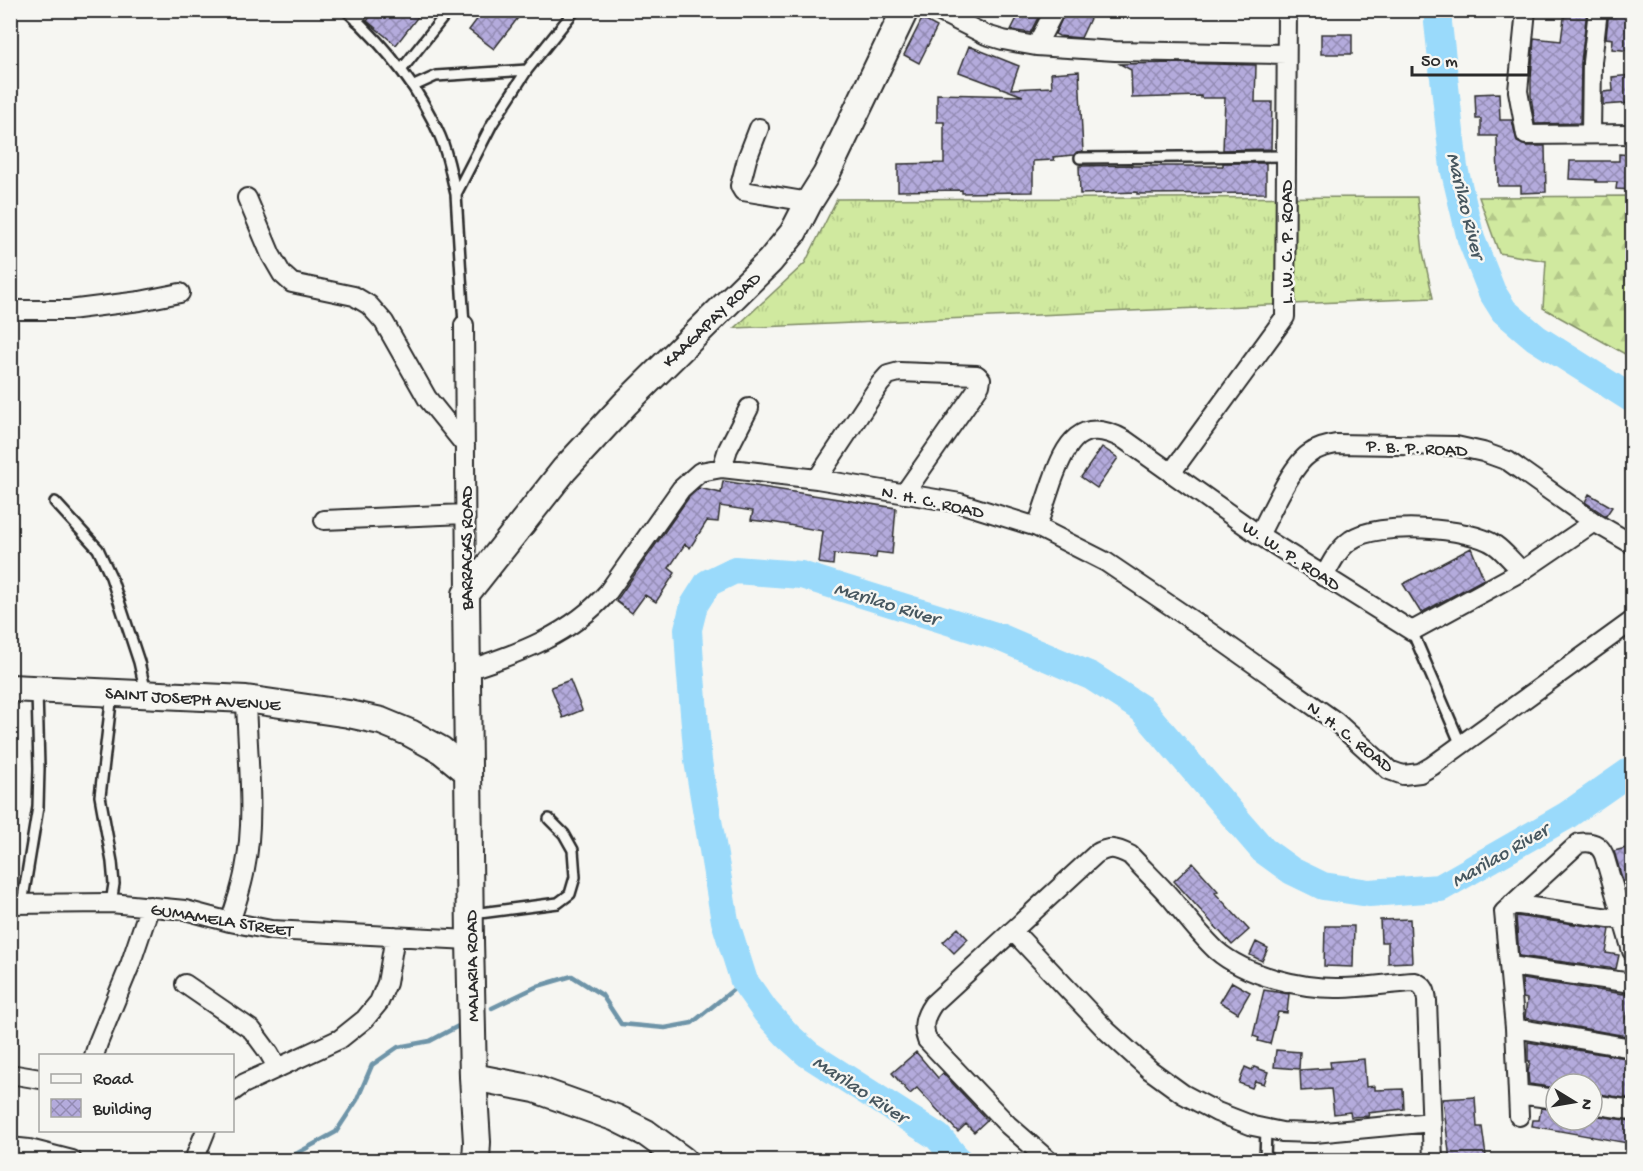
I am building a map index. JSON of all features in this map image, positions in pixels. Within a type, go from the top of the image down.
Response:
[{"type":"street","points":[[936,10],[986,35],[1036,46],[1105,51],[1286,54]]},
{"type":"street","points":[[1036,46],[1055,10]]},
{"type":"street","name":"L. W. C. P. ROAD","points":[[1171,473],[1285,317],[1287,10]]},
{"type":"street","points":[[1526,10],[1518,91],[1526,135],[1632,134]]},
{"type":"street","points":[[1591,134],[1592,62],[1598,10]]},
{"type":"street","name":"KAAGAPAY ROAD","points":[[466,594],[564,470],[625,404],[770,261],[793,232],[826,175],[903,11]]},
{"type":"street","points":[[759,128],[740,186],[743,191],[809,202]]},
{"type":"street","points":[[247,198],[271,255],[282,274],[292,283],[354,296],[369,305],[384,322],[427,398],[465,445]]},
{"type":"street","points":[[10,310],[69,310],[140,301],[180,293]]},
{"type":"street","name":"BARRACKS ROAD","points":[[464,325],[468,772]]},
{"type":"street","points":[[818,479],[888,375],[899,372],[977,375],[981,379],[980,385],[904,494]]},
{"type":"street","points":[[722,468],[728,449],[749,408]]},
{"type":"street","name":"W. W. P. ROAD","points":[[1037,527],[1060,459],[1067,447],[1076,437],[1086,431],[1100,430],[1113,433],[1258,535],[1412,631]]},
{"type":"street","name":"P. B. P. ROAD","points":[[1258,535],[1297,465],[1308,454],[1320,448],[1336,444],[1456,446],[1508,461],[1594,522],[1632,544]]},
{"type":"street","name":"N. H. C. ROAD","points":[[467,670],[505,658],[547,639],[583,617],[608,592],[681,489],[700,472],[722,468],[818,479],[960,503],[1037,527],[1106,562],[1205,629],[1335,721],[1389,770],[1403,775],[1420,773],[1461,745]]},
{"type":"street","points":[[324,520],[465,514]]},
{"type":"street","points":[[1412,631],[1522,571],[1594,522]]},
{"type":"street","points":[[1324,577],[1333,558],[1351,540],[1372,531],[1415,528],[1473,535],[1495,545],[1522,571]]},
{"type":"street","points":[[1461,745],[1632,621]]},
{"type":"street","name":"SAINT JOSEPH AVENUE","points":[[10,688],[246,699],[349,714],[381,721],[410,734],[441,750],[468,772]]},
{"type":"street","points":[[230,922],[246,868],[248,842],[249,773],[246,699]]},
{"type":"street","name":"MALARIA ROAD","points":[[468,772],[476,1161]]},
{"type":"street","points":[[1519,1116],[1515,1028],[1504,912],[1579,843],[1595,843],[1600,847],[1632,951]]},
{"type":"street","points":[[1048,1161],[1008,1125],[927,1040],[924,1022],[933,1004],[1096,854],[1105,849],[1113,849],[1130,855],[1217,951],[1254,972],[1314,987],[1342,988],[1414,982],[1422,985],[1426,991],[1427,1001],[1434,1161]]},
{"type":"street","name":"GUMAMELA STREET","points":[[16,904],[111,903],[150,906],[185,910],[271,930],[395,936],[470,927]]},
{"type":"street","points":[[1512,904],[1623,920]]},
{"type":"street","points":[[95,1054],[150,906]]},
{"type":"street","points":[[1013,932],[1107,1031],[1150,1070],[1183,1094],[1217,1112],[1253,1126],[1282,1132],[1314,1133],[1432,1122]]},
{"type":"street","points":[[234,1091],[277,1067],[340,1039],[365,1019],[379,1002],[387,983],[395,936]]},
{"type":"street","points":[[1510,966],[1632,983]]},
{"type":"street","points":[[185,984],[252,1030],[277,1067]]},
{"type":"street","points":[[1515,1028],[1632,1048]]},
{"type":"street","points":[[10,1074],[39,1079]]},
{"type":"street","points":[[474,1077],[535,1089],[616,1118],[646,1133],[683,1161]]},
{"type":"street","points":[[1518,1094],[1544,1097]]},
{"type":"street","points":[[1604,1106],[1632,1110]]},
{"type":"street","points":[[194,1161],[206,1132]]},
{"type":"street","points":[[10,1147],[28,1155],[72,1161]]},
{"type":"lane","points":[[346,10],[402,69],[414,86],[441,138],[456,194],[464,325]]},
{"type":"lane","points":[[357,21],[365,10]]},
{"type":"lane","points":[[402,69],[449,10]]},
{"type":"lane","points":[[456,194],[492,124],[527,70],[575,10]]},
{"type":"lane","points":[[414,86],[436,76],[527,70]]},
{"type":"lane","points":[[1080,158],[1286,156]]},
{"type":"lane","points":[[55,502],[98,549],[111,578],[139,662],[146,694]]},
{"type":"lane","points":[[1412,631],[1461,745]]},
{"type":"lane","points":[[16,904],[38,807],[37,688]]},
{"type":"lane","points":[[111,903],[114,884],[112,862],[100,795],[113,693]]},
{"type":"lane","points":[[470,927],[558,903],[570,894],[575,877],[573,850],[564,834],[549,819]]},
{"type":"lane","points":[[1265,1161],[1266,1129]]},
{"type":"green space","points":[[1632,196],[1632,358],[1543,308],[1546,261],[1499,253],[1479,197]]},
{"type":"green space","points":[[1417,197],[1423,252],[1433,298],[735,328],[805,263],[837,199]]},
{"type":"building","points":[[375,10],[423,10],[396,45],[367,21]]},
{"type":"building","points":[[484,10],[524,10],[494,49],[469,30]]},
{"type":"building","points":[[1021,10],[1042,10],[1030,33],[1011,30]]},
{"type":"building","points":[[1066,10],[1094,10],[1081,38],[1055,34]]},
{"type":"building","points":[[1565,10],[1587,10],[1581,62],[1580,123],[1535,124],[1531,96],[1534,38],[1561,41]]},
{"type":"building","points":[[1609,10],[1632,10],[1632,51],[1612,49],[1613,39],[1606,38]]},
{"type":"building","points":[[922,19],[937,27],[919,63],[904,55]]},
{"type":"building","points":[[1321,34],[1352,34],[1352,54],[1321,54]]},
{"type":"building","points":[[969,46],[1019,66],[1011,89],[1052,87],[1051,73],[1079,71],[1083,151],[1074,155],[1053,157],[1054,160],[1033,161],[1033,192],[898,191],[898,164],[944,163],[944,122],[937,122],[937,94],[1023,96],[959,72]]},
{"type":"building","points":[[1120,64],[1256,65],[1255,102],[1272,102],[1271,149],[1223,150],[1225,98],[1201,98],[1201,96],[1132,98],[1131,70]]},
{"type":"building","points":[[1632,75],[1632,103],[1603,105],[1603,92],[1613,91],[1612,77]]},
{"type":"building","points":[[1499,93],[1500,120],[1512,120],[1517,142],[1526,146],[1545,146],[1546,192],[1521,193],[1521,186],[1498,186],[1497,136],[1481,136],[1481,119],[1476,119],[1475,94]]},
{"type":"building","points":[[1619,154],[1632,155],[1631,190],[1616,189],[1617,182],[1569,179],[1570,161],[1619,161]]},
{"type":"building","points":[[1223,163],[1266,163],[1266,193],[1080,194],[1079,166],[1223,166]]},
{"type":"building","points":[[1102,447],[1118,458],[1097,488],[1081,477]]},
{"type":"building","points":[[723,481],[896,508],[892,554],[877,552],[876,558],[834,554],[833,565],[819,563],[823,531],[751,520],[753,511],[720,506],[718,522],[707,521],[690,548],[685,544],[669,568],[675,573],[656,602],[645,595],[632,613],[616,601],[689,497],[699,488],[721,493]]},
{"type":"building","points":[[1589,494],[1612,507],[1606,516],[1585,502]]},
{"type":"building","points":[[1471,548],[1484,579],[1421,613],[1403,584]]},
{"type":"building","points":[[570,680],[582,710],[563,718],[551,687]]},
{"type":"building","points":[[1630,847],[1632,857],[1632,913],[1614,851]]},
{"type":"building","points":[[1193,863],[1218,891],[1215,893],[1249,930],[1232,945],[1174,881]]},
{"type":"building","points":[[1516,916],[1610,929],[1606,953],[1619,955],[1616,969],[1519,956]]},
{"type":"building","points":[[1410,919],[1412,962],[1388,963],[1388,942],[1381,942],[1380,920]]},
{"type":"building","points":[[1325,926],[1354,926],[1353,967],[1324,966]]},
{"type":"building","points":[[958,928],[968,939],[954,953],[943,942]]},
{"type":"building","points":[[1256,942],[1268,948],[1262,961],[1250,955]]},
{"type":"building","points":[[1522,979],[1631,995],[1626,1019],[1632,1020],[1632,1037],[1525,1018],[1527,999],[1523,998]]},
{"type":"building","points":[[1232,982],[1250,992],[1238,1013],[1220,1002]]},
{"type":"building","points":[[1264,990],[1289,994],[1287,1013],[1278,1012],[1270,1044],[1258,1041],[1259,1038],[1253,1036]]},
{"type":"building","points":[[1528,1042],[1632,1059],[1632,1099],[1604,1095],[1604,1072],[1544,1072],[1544,1086],[1529,1084],[1530,1061],[1528,1061]]},
{"type":"building","points":[[1276,1050],[1300,1052],[1299,1069],[1274,1067]]},
{"type":"building","points":[[916,1052],[938,1078],[943,1073],[987,1120],[974,1132],[966,1124],[958,1132],[917,1088],[910,1094],[892,1073]]},
{"type":"building","points":[[1364,1059],[1366,1087],[1375,1086],[1375,1090],[1403,1089],[1404,1109],[1351,1117],[1350,1112],[1334,1114],[1331,1089],[1301,1091],[1300,1070],[1331,1068],[1330,1062]]},
{"type":"building","points":[[1245,1067],[1252,1070],[1254,1067],[1268,1072],[1264,1084],[1255,1081],[1252,1088],[1239,1083]]},
{"type":"building","points":[[1475,1097],[1477,1127],[1482,1127],[1486,1156],[1450,1161],[1443,1099]]},
{"type":"building","points":[[1541,1108],[1544,1108],[1544,1128],[1532,1126],[1533,1120],[1539,1120]]},
{"type":"building","points":[[1604,1117],[1631,1121],[1627,1143],[1566,1132],[1604,1132]]},
{"type":"waterway","name":"Marilao River","points":[[1438,10],[1454,168],[1471,239],[1492,292],[1504,311],[1536,338],[1632,399]]},
{"type":"waterway","name":"Marilao River","points":[[958,1160],[938,1137],[808,1054],[766,1012],[744,981],[725,921],[698,761],[688,629],[694,605],[708,583],[735,570],[801,575],[999,637],[1091,676],[1142,709],[1263,850],[1292,871],[1323,886],[1369,893],[1440,888],[1566,816],[1632,770]]},
{"type":"waterway","points":[[492,1008],[538,986],[572,976],[602,995],[621,1024],[665,1028],[692,1023],[744,981]]},
{"type":"waterway","points":[[285,1160],[336,1132],[357,1100],[372,1065],[398,1047],[430,1041],[464,1023]]}]
